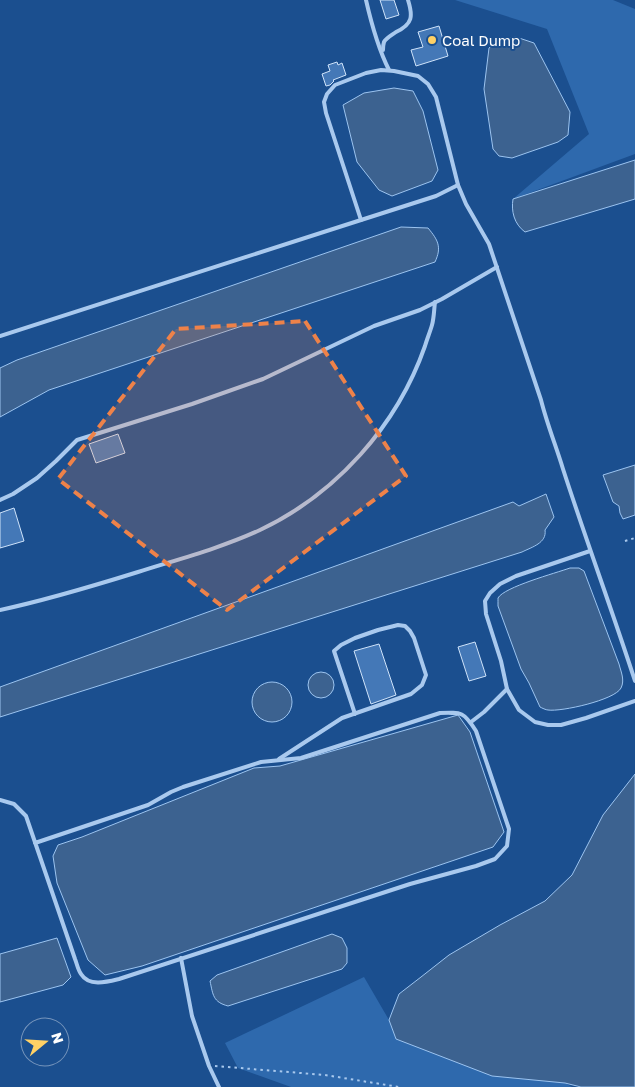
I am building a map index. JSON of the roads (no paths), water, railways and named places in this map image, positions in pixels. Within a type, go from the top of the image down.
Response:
[{"type":"lane","points":[[366,0],[389,70]]},
{"type":"lane","points":[[382,52],[384,42],[410,22],[412,12],[408,0]]},
{"type":"lane","points":[[361,220],[326,113],[324,102],[327,94],[335,85],[366,73],[381,70],[418,76],[428,84],[436,97],[458,185],[466,204],[489,244],[541,400],[547,424],[635,682]]},
{"type":"lane","points":[[0,336],[436,196],[458,185]]},
{"type":"lane","points":[[0,500],[13,494],[36,478],[77,440],[263,379],[374,326],[420,310],[497,267]]},
{"type":"lane","points":[[0,610],[89,587],[205,551],[259,530],[306,503],[326,488],[347,468],[368,446],[385,424],[418,366],[432,324],[435,302]]},
{"type":"lane","points":[[590,551],[516,576],[500,584],[490,593],[485,602],[486,614],[501,661],[507,688],[519,710],[535,722],[548,725],[561,725],[635,701]]},
{"type":"lane","points":[[277,761],[342,718],[355,714],[411,694],[422,685],[426,675],[414,638],[405,626],[398,625],[355,638],[334,651],[355,714]]},
{"type":"lane","points":[[470,722],[484,712],[507,688]]},
{"type":"lane","points":[[0,800],[14,804],[26,816],[35,843],[81,975],[92,982],[108,981],[401,887],[476,866],[495,859],[507,846],[509,829],[476,731],[468,718],[458,713],[440,713],[301,758],[260,762],[184,787],[148,805],[35,843]]},
{"type":"lane","points":[[181,958],[192,1016],[209,1066],[219,1087]]},
{"type":"place","name":"Coal Dump","points":[[432,40]]}]
